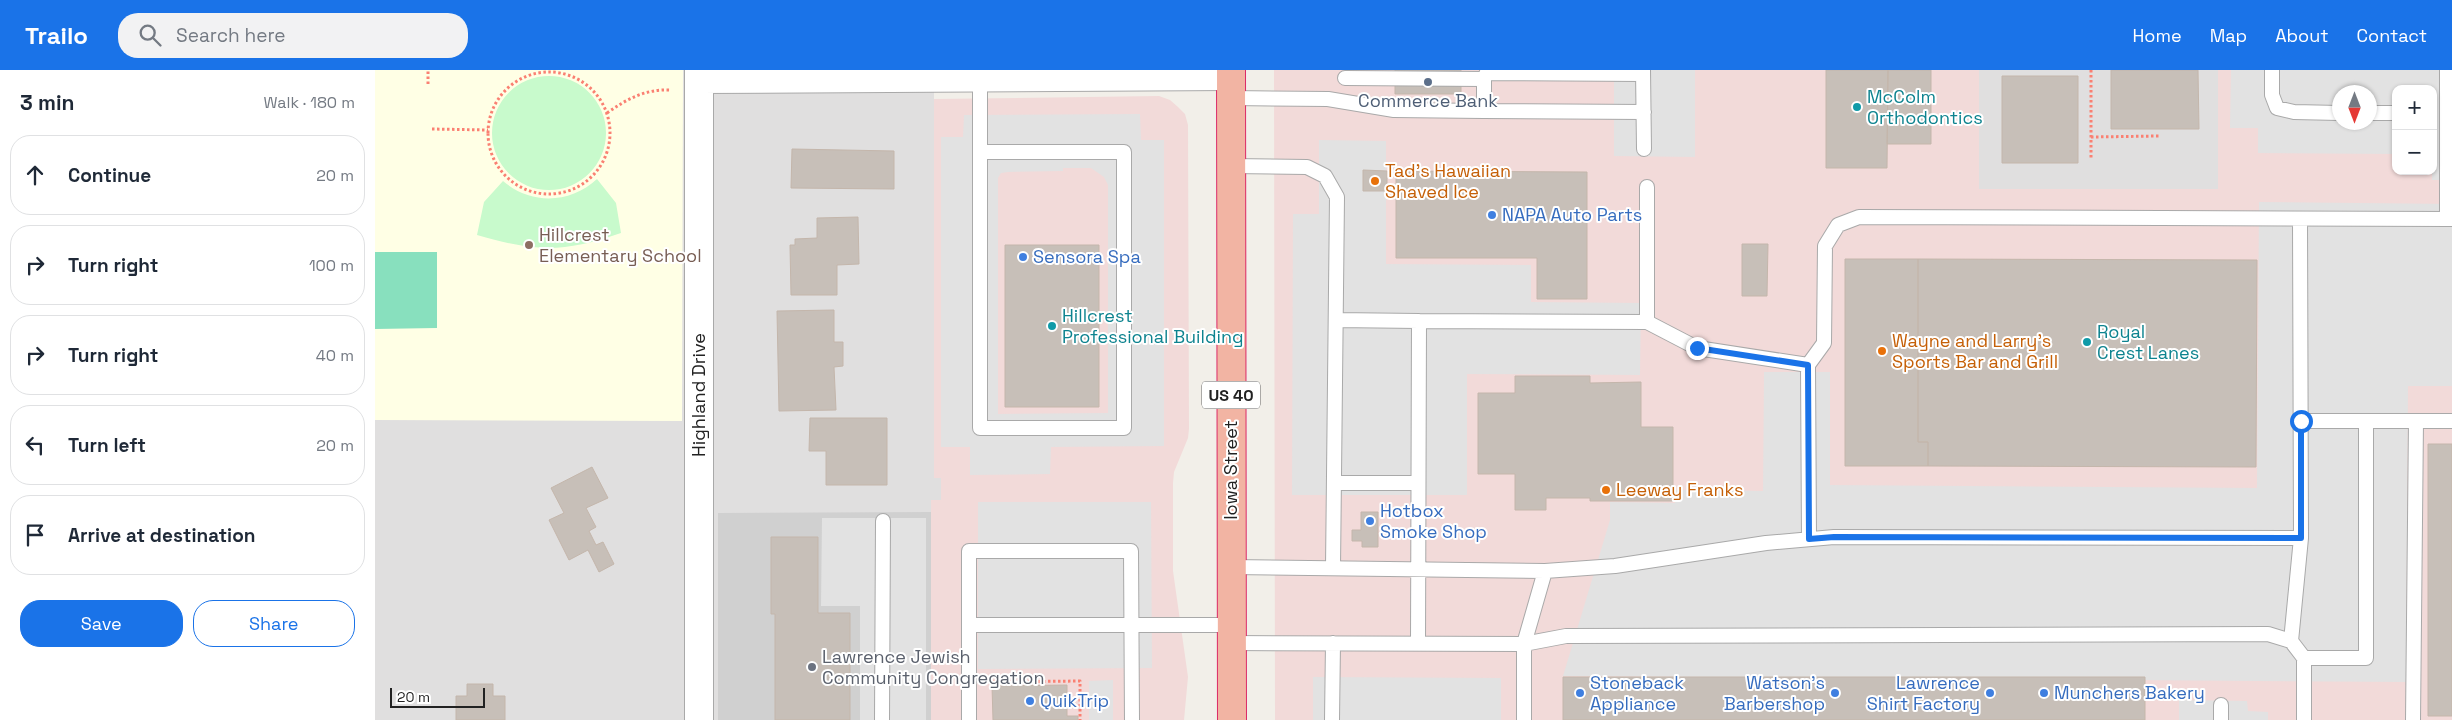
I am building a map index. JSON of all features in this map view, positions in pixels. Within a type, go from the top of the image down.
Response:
[{"type":"highway","name":"Iowa Street","points":[[1231,81],[1232,720]]},
{"type":"street","points":[[691,80],[980,74],[1231,81]]},
{"type":"street","name":"Highland Drive","points":[[691,80],[699,720]]},
{"type":"lane","points":[[2272,70],[2272,95],[2277,108],[2294,112],[2332,113]]},
{"type":"lane","points":[[1809,539],[1808,365],[1824,343],[1825,246],[1838,224],[1859,217],[2450,219],[2440,114],[2447,70]]},
{"type":"lane","points":[[1345,101],[1345,74],[1643,72],[1644,149]]},
{"type":"lane","points":[[980,74],[980,152],[980,428],[1124,428],[1124,152],[980,152]]},
{"type":"lane","points":[[1484,111],[1486,74]]},
{"type":"lane","points":[[1231,81],[1394,110],[1644,112]]},
{"type":"lane","points":[[2377,113],[2392,113]]},
{"type":"lane","points":[[1231,166],[1307,167],[1325,176],[1337,197],[1333,568]]},
{"type":"lane","points":[[1647,187],[1647,322]]},
{"type":"lane","points":[[2291,642],[2301,538],[2299,219]]},
{"type":"lane","points":[[1335,320],[1647,322],[1697,348],[1808,365]]},
{"type":"lane","points":[[1418,643],[1419,321]]},
{"type":"lane","points":[[2301,421],[2452,421]]},
{"type":"lane","points":[[2304,658],[2366,658],[2366,421]]},
{"type":"lane","points":[[2413,720],[2416,421]]},
{"type":"lane","points":[[1334,483],[1418,483]]},
{"type":"lane","points":[[882,720],[883,521]]},
{"type":"lane","points":[[1231,567],[1545,571],[1615,566],[1834,537],[2301,538]]},
{"type":"lane","points":[[969,720],[969,551],[1131,551],[1132,720]]},
{"type":"lane","points":[[1524,720],[1524,644],[1545,571]]},
{"type":"lane","points":[[969,625],[1131,625],[1333,643],[1524,644],[1565,636],[2268,634],[2291,642],[2304,658],[2303,720]]},
{"type":"lane","points":[[1332,720],[1333,643]]},
{"type":"lane","points":[[2221,705],[2221,720]]},
{"type":"path","points":[[428,70],[428,84]]},
{"type":"path","points":[[2091,70],[2091,159]]},
{"type":"path","points":[[540,71],[573,75],[586,83],[597,94],[607,113],[611,139],[607,156],[588,181],[561,193],[537,193],[511,182],[493,159],[487,130],[490,115],[503,92],[523,77],[540,71]]},
{"type":"path","points":[[607,113],[640,93],[691,80]]},
{"type":"path","points":[[432,129],[487,130]]},
{"type":"path","points":[[2091,136],[2159,136]]},
{"type":"path","points":[[987,682],[1080,682],[1080,720]]},
{"type":"shaded area","points":[[375,70],[934,70],[934,478],[941,478],[941,501],[931,501],[931,720],[375,720]]},
{"type":"shaded area","name":"Hillcrest Elementary School","points":[[375,70],[683,70],[682,421],[375,420]]},
{"type":"shaded area","points":[[1274,70],[1979,70],[1979,189],[2218,189],[2218,70],[2452,70],[2452,720],[1275,720]]},
{"type":"shaded area","points":[[1614,70],[1695,70],[1695,157],[1614,156]]},
{"type":"shaded area","points":[[1979,70],[2218,70],[2218,189],[1979,189]]},
{"type":"shaded area","points":[[2231,70],[2452,70],[2452,180],[2432,180],[2432,175],[2437,175],[2437,85],[2392,85],[2392,154],[2258,153],[2258,128],[2230,128]]},
{"type":"shaded area","points":[[1159,96],[1170,100],[1185,114],[1188,125],[1189,429],[1188,438],[1174,472],[1173,483],[1173,571],[1188,677],[1184,720],[931,720],[931,500],[941,500],[941,478],[934,478],[934,99]]},
{"type":"shaded area","points":[[1140,114],[1141,140],[1164,140],[1164,446],[1051,447],[1050,474],[970,475],[970,447],[941,447],[941,137],[963,137],[964,115]],"holes":[[[1063,168],[1091,168],[1104,177],[1108,185],[1108,413],[998,414],[998,178],[1001,173],[1008,172],[1063,171]]]},
{"type":"shaded area","points":[[1319,140],[1386,141],[1386,264],[1531,265],[1531,302],[1641,303],[1640,375],[1467,374],[1467,495],[1292,495],[1293,214],[1319,214]]},
{"type":"shaded area","points":[[2259,202],[2452,204],[2452,386],[2408,386],[2406,682],[1563,676],[1610,520],[1610,502],[1675,503],[1675,490],[1763,491],[1764,372],[1830,372],[1830,485],[2257,488]]},
{"type":"shaded area","points":[[978,502],[1151,502],[1152,668],[978,669]]},
{"type":"shaded area","points":[[931,512],[931,720],[718,720],[718,513]]},
{"type":"shaded area","points":[[822,518],[926,518],[926,720],[860,720],[860,606],[821,606]]},
{"type":"shaded area","points":[[1313,677],[1501,678],[1501,720],[1313,720]]},
{"type":"shaded area","points":[[1113,680],[1113,720],[1089,720],[1089,681]]},
{"type":"shaded area","points":[[2179,700],[2247,701],[2248,711],[2268,712],[2268,720],[2179,720]]},
{"type":"green space","points":[[549,76],[571,80],[589,93],[602,111],[606,133],[602,155],[589,173],[571,186],[549,190],[527,186],[509,173],[496,155],[492,133],[496,111],[509,93],[527,80]]},
{"type":"green space","points":[[597,179],[616,203],[621,233],[582,244],[549,248],[516,245],[477,235],[484,202],[503,181],[514,189],[526,194],[538,198],[550,198],[563,197],[575,193]]},
{"type":"green space","points":[[375,252],[437,252],[437,328],[375,329]]},
{"type":"building","name":"Commerce Bank","points":[[1395,70],[1461,70],[1461,94],[1395,94]]},
{"type":"building","name":"McColm Orthodontics","points":[[1826,70],[1888,70],[1887,168],[1826,168]]},
{"type":"building","points":[[1888,70],[1931,70],[1931,144],[1887,144]]},
{"type":"building","points":[[2111,70],[2198,70],[2199,129],[2111,129]]},
{"type":"building","points":[[2002,76],[2078,76],[2078,163],[2002,163]]},
{"type":"building","points":[[792,149],[894,151],[894,189],[791,188]]},
{"type":"building","name":"Tad's Hawaiian Shaved Ice","points":[[1363,170],[1387,171],[1387,191],[1363,191]]},
{"type":"building","name":"NAPA Auto Parts","points":[[1396,171],[1587,172],[1587,299],[1537,299],[1537,258],[1396,258]]},
{"type":"building","points":[[858,217],[859,264],[837,265],[837,295],[791,295],[790,245],[795,245],[795,239],[817,238],[817,218]]},
{"type":"building","points":[[1742,244],[1768,244],[1767,296],[1742,296]]},
{"type":"building","name":"Hillcrest Professional Building","points":[[1005,245],[1099,245],[1099,407],[1005,407]]},
{"type":"building","name":"Wayne and Larry's Sports Bar and Grill","points":[[1845,259],[1918,259],[1918,442],[1928,442],[1928,466],[1845,466]]},
{"type":"building","name":"Royal Crest Lanes","points":[[1918,259],[2257,260],[2256,467],[1928,466],[1928,442],[1918,442]]},
{"type":"building","points":[[834,310],[834,342],[843,342],[843,366],[834,367],[836,410],[779,411],[777,311]]},
{"type":"building","points":[[1515,376],[1590,376],[1590,383],[1641,382],[1641,427],[1673,427],[1673,501],[1590,501],[1590,498],[1546,498],[1546,510],[1515,510],[1515,474],[1478,474],[1478,393],[1515,393]]},
{"type":"building","points":[[810,418],[887,418],[887,485],[826,485],[826,451],[809,451]]},
{"type":"building","points":[[2428,444],[2452,444],[2452,716],[2428,716]]},
{"type":"building","points":[[592,467],[608,498],[586,508],[596,527],[589,531],[596,545],[603,542],[614,564],[599,572],[588,550],[569,560],[549,520],[564,513],[551,488]]},
{"type":"building","name":"Hotbox Smoke Shop","points":[[1361,512],[1378,512],[1378,547],[1362,547],[1362,541],[1352,541],[1352,530],[1361,530]]},
{"type":"building","name":"Lawrence Jewish Community Congregation","points":[[771,537],[818,537],[818,613],[850,613],[850,720],[775,720],[775,614],[771,614]]},
{"type":"building","points":[[1563,677],[2145,677],[2145,720],[1563,720]]},
{"type":"building","points":[[467,684],[493,684],[493,696],[505,696],[505,720],[456,720],[456,696],[467,696]]},
{"type":"building","name":"QuikTrip","points":[[1067,685],[1067,716],[1078,716],[1078,720],[993,720],[992,686]]},
{"type":"place","name":"Commerce Bank","points":[[1428,82]]},
{"type":"place","name":"McColm Orthodontics","points":[[1857,107]]},
{"type":"place","name":"Tad's Hawaiian Shaved Ice","points":[[1375,181]]},
{"type":"place","name":"NAPA Auto Parts","points":[[1492,215]]},
{"type":"place","name":"Hillcrest Elementary School","points":[[529,245]]},
{"type":"place","name":"Sensora Spa","points":[[1023,257]]},
{"type":"place","name":"Hillcrest Professional Building","points":[[1052,326]]},
{"type":"place","name":"Royal Crest Lanes","points":[[2087,342]]},
{"type":"place","name":"Wayne and Larry's Sports Bar and Grill","points":[[1882,351]]},
{"type":"place","name":"Leeway Franks","points":[[1606,490]]},
{"type":"place","name":"Hotbox Smoke Shop","points":[[1370,521]]},
{"type":"place","name":"Lawrence Jewish Community Congregation","points":[[812,667]]},
{"type":"place","name":"Stoneback Appliance","points":[[1580,693]]},
{"type":"place","name":"Watson's Barbershop","points":[[1835,693]]},
{"type":"place","name":"Lawrence Shirt Factory","points":[[1990,693]]},
{"type":"place","name":"Munchers Bakery","points":[[2044,693]]},
{"type":"place","name":"QuikTrip","points":[[1030,701]]},
{"type":"route","points":[[1697,348],[1808,365],[1809,539],[1834,537],[2301,538],[2301,421]]}]
